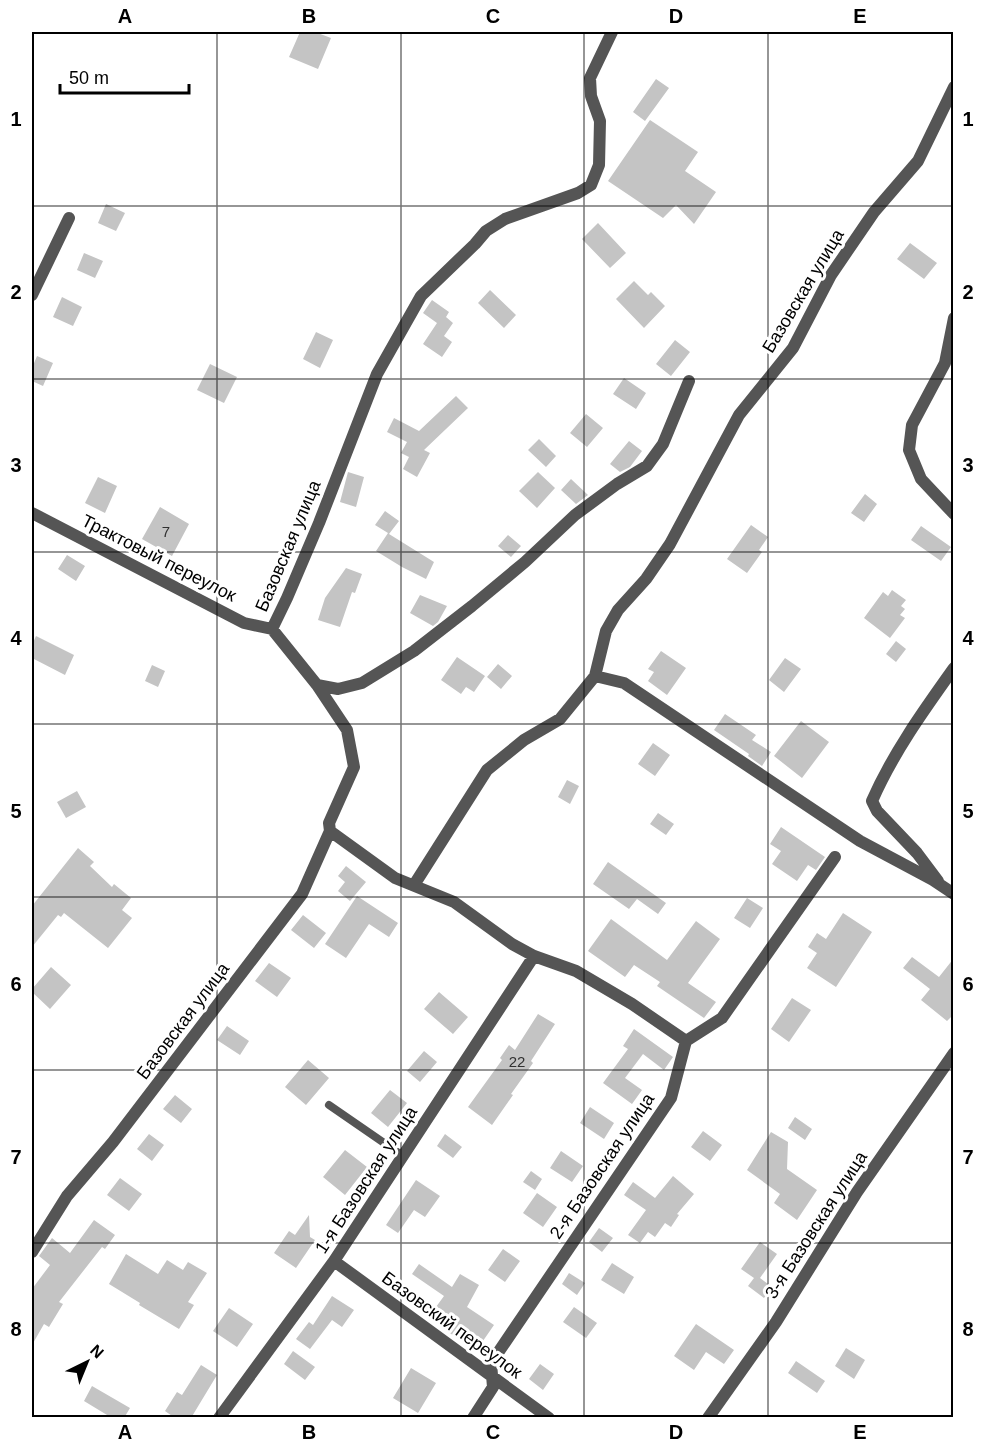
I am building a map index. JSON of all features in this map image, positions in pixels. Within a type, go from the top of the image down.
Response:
[{"type":"street","name":"Базовская улица","points":[[32,1252],[67,1196],[113,1142],[302,894],[354,767],[347,730],[317,685],[272,629],[319,523],[377,374],[421,296],[486,231],[505,219],[578,193],[591,184],[599,165],[600,121],[591,96],[590,78],[612,32]]},
{"type":"street","name":"Базовская улица","points":[[414,885],[487,770],[524,740],[560,719],[595,676],[606,631],[618,610],[646,579],[670,544],[739,415],[793,348],[831,275],[874,212],[918,160],[952,96]]},
{"type":"street","points":[[32,295],[69,218]]},
{"type":"street","points":[[954,318],[945,363],[912,425],[909,450],[921,478],[954,514]]},
{"type":"street","points":[[317,685],[338,689],[362,683],[414,651],[525,562],[575,515],[617,484],[647,466],[663,444],[689,381]]},
{"type":"street","name":"Трактовый переулок","points":[[32,513],[244,623],[272,629]]},
{"type":"street","points":[[948,891],[877,811],[872,801],[884,774],[918,719],[954,668]]},
{"type":"street","points":[[595,676],[624,683],[860,841],[948,891]]},
{"type":"street","points":[[329,827],[395,878],[454,902],[512,944],[534,956],[576,971],[632,1004],[686,1041],[722,1018],[835,857]]},
{"type":"street","name":"1-я Базовская улица","points":[[219,1418],[334,1261],[534,956]]},
{"type":"street","name":"2-я Базовская улица","points":[[473,1418],[493,1387],[491,1363],[670,1098],[686,1041]]},
{"type":"street","name":"3-я Базовская улица","points":[[708,1418],[776,1322],[857,1192],[954,1053]]},
{"type":"street","name":"Базовский переулок","points":[[334,1261],[549,1418]]},
{"type":"lane","points":[[329,1105],[403,1156]]},
{"type":"building","points":[[300,32],[315,32],[331,38],[318,69],[289,57]]},
{"type":"building","points":[[656,79],[669,88],[645,121],[633,112]]},
{"type":"building","points":[[650,120],[698,152],[685,171],[716,192],[694,224],[676,205],[663,218],[608,181]]},
{"type":"building","points":[[106,204],[125,213],[116,231],[98,223]]},
{"type":"building","points":[[598,223],[626,253],[610,268],[582,239]]},
{"type":"building","points":[[910,243],[937,263],[924,279],[897,259]]},
{"type":"building","points":[[84,253],[103,261],[95,278],[77,270]]},
{"type":"building","points":[[634,281],[648,295],[651,292],[665,306],[644,328],[616,299]]},
{"type":"building","points":[[490,290],[516,315],[504,328],[478,303]]},
{"type":"building","points":[[62,297],[82,307],[73,326],[53,317]]},
{"type":"building","points":[[432,300],[449,312],[446,317],[453,323],[444,336],[452,342],[442,357],[423,344],[437,323],[423,313]]},
{"type":"building","points":[[316,332],[333,340],[320,368],[303,359]]},
{"type":"building","points":[[675,340],[690,352],[671,376],[656,364]]},
{"type":"building","points":[[37,356],[53,363],[43,386],[32,381],[32,368]]},
{"type":"building","points":[[210,364],[237,377],[224,403],[197,390]]},
{"type":"building","points":[[624,378],[646,393],[636,409],[613,394]]},
{"type":"building","points":[[456,396],[468,408],[424,450],[430,453],[417,477],[403,469],[409,457],[401,453],[407,442],[387,432],[394,418],[419,431]]},
{"type":"building","points":[[586,414],[603,428],[587,447],[570,433]]},
{"type":"building","points":[[539,439],[556,456],[546,467],[528,450]]},
{"type":"building","points":[[629,441],[642,451],[630,467],[620,472],[610,464]]},
{"type":"building","points":[[348,472],[364,477],[356,507],[340,502]]},
{"type":"building","points":[[538,472],[555,488],[537,508],[519,491]]},
{"type":"building","points":[[98,477],[117,486],[105,513],[85,503]]},
{"type":"building","points":[[571,479],[588,495],[576,504],[561,490]]},
{"type":"building","points":[[865,494],[877,504],[864,522],[851,513]]},
{"type":"building","points":[[160,507],[189,524],[172,556],[142,539]]},
{"type":"building","points":[[385,511],[399,521],[389,534],[434,562],[426,579],[376,551],[388,533],[375,525]]},
{"type":"building","points":[[751,525],[768,537],[759,550],[762,552],[747,573],[727,559]]},
{"type":"building","points":[[921,526],[951,547],[941,561],[911,540]]},
{"type":"building","points":[[508,535],[521,546],[511,557],[498,546]]},
{"type":"building","points":[[67,555],[85,566],[76,581],[58,569]]},
{"type":"building","points":[[346,568],[362,574],[355,593],[352,592],[340,627],[318,620],[325,598]]},
{"type":"building","points":[[892,590],[906,600],[901,606],[905,609],[900,615],[905,618],[890,638],[864,618],[883,592],[888,596]]},
{"type":"building","points":[[420,595],[447,606],[438,622],[433,626],[410,613]]},
{"type":"building","points":[[36,636],[74,655],[65,675],[32,658],[32,645]]},
{"type":"building","points":[[896,641],[906,649],[896,662],[886,654]]},
{"type":"building","points":[[661,651],[686,668],[667,695],[648,681],[654,672],[648,669]]},
{"type":"building","points":[[457,657],[485,676],[474,692],[466,687],[461,694],[441,680]]},
{"type":"building","points":[[785,658],[801,669],[784,692],[769,680]]},
{"type":"building","points":[[498,664],[512,676],[501,689],[487,677]]},
{"type":"building","points":[[152,665],[165,671],[158,687],[145,681]]},
{"type":"building","points":[[725,714],[756,735],[752,740],[771,752],[762,766],[714,730]]},
{"type":"building","points":[[801,721],[829,742],[802,778],[774,756]]},
{"type":"building","points":[[653,743],[670,755],[655,776],[638,764]]},
{"type":"building","points":[[567,780],[579,786],[570,804],[558,797]]},
{"type":"building","points":[[77,791],[86,807],[66,818],[57,802]]},
{"type":"building","points":[[658,813],[674,824],[666,835],[650,824]]},
{"type":"building","points":[[781,827],[825,857],[816,870],[808,865],[797,881],[772,864],[781,851],[770,844]]},
{"type":"building","points":[[78,848],[94,862],[90,866],[112,887],[114,884],[131,898],[122,910],[132,918],[108,948],[64,913],[61,917],[58,915],[32,947],[32,906]]},
{"type":"building","points":[[608,862],[666,903],[658,914],[637,899],[629,909],[593,884]]},
{"type":"building","points":[[346,866],[366,882],[350,901],[338,891],[345,882],[338,876]]},
{"type":"building","points":[[357,896],[398,923],[389,937],[369,924],[346,958],[325,944]]},
{"type":"building","points":[[747,898],[763,908],[750,928],[734,918]]},
{"type":"building","points":[[843,913],[872,932],[836,987],[807,968],[817,953],[808,947],[817,933],[826,939]]},
{"type":"building","points":[[303,915],[326,933],[314,948],[291,930]]},
{"type":"building","points":[[611,919],[667,960],[696,921],[720,939],[688,983],[716,1002],[704,1018],[657,986],[660,982],[634,965],[625,977],[588,951]]},
{"type":"building","points":[[912,957],[939,977],[954,958],[954,1014],[947,1021],[921,1000],[930,989],[903,968]]},
{"type":"building","points":[[269,963],[291,978],[277,997],[255,981]]},
{"type":"building","points":[[51,967],[71,985],[50,1009],[32,992],[32,989]]},
{"type":"building","points":[[439,992],[468,1017],[453,1034],[424,1009]]},
{"type":"building","points":[[792,998],[811,1010],[789,1042],[771,1029]]},
{"type":"building","points":[[538,1014],[555,1024],[531,1061],[533,1063],[492,1125],[468,1107],[502,1060],[500,1058],[509,1045],[515,1050]]},
{"type":"building","points":[[227,1026],[249,1041],[240,1055],[217,1040]]},
{"type":"building","points":[[634,1029],[673,1057],[664,1070],[643,1054],[625,1078],[642,1090],[632,1104],[603,1083],[628,1049],[623,1046]]},
{"type":"building","points":[[424,1051],[437,1062],[420,1082],[407,1071]]},
{"type":"building","points":[[308,1060],[329,1078],[306,1105],[285,1087]]},
{"type":"building","points":[[390,1090],[407,1103],[388,1127],[371,1113]]},
{"type":"building","points":[[175,1095],[192,1109],[181,1123],[163,1109]]},
{"type":"building","points":[[590,1107],[614,1123],[604,1139],[580,1123]]},
{"type":"building","points":[[795,1117],[812,1129],[805,1140],[788,1128]]},
{"type":"building","points":[[703,1131],[722,1145],[710,1161],[691,1147]]},
{"type":"building","points":[[771,1132],[788,1142],[787,1169],[817,1190],[797,1220],[774,1203],[780,1194],[747,1170]]},
{"type":"building","points":[[149,1134],[164,1145],[152,1161],[137,1149]]},
{"type":"building","points":[[445,1134],[462,1147],[453,1158],[437,1146]]},
{"type":"building","points":[[345,1150],[367,1167],[345,1195],[323,1177]]},
{"type":"building","points":[[561,1151],[583,1166],[572,1182],[550,1168]]},
{"type":"building","points":[[531,1171],[542,1179],[535,1190],[523,1182]]},
{"type":"building","points":[[673,1176],[694,1194],[677,1214],[679,1215],[671,1227],[665,1223],[655,1237],[648,1232],[640,1243],[628,1235],[646,1210],[624,1195],[633,1182],[655,1198]]},
{"type":"building","points":[[120,1178],[142,1194],[129,1211],[107,1195]]},
{"type":"building","points":[[416,1180],[440,1196],[425,1217],[414,1210],[398,1233],[386,1225]]},
{"type":"building","points":[[537,1193],[557,1207],[543,1227],[523,1213]]},
{"type":"building","points":[[309,1215],[310,1237],[315,1240],[296,1268],[274,1253],[289,1231],[295,1235]]},
{"type":"building","points":[[94,1220],[115,1235],[105,1249],[102,1247],[59,1302],[63,1304],[49,1327],[44,1324],[32,1345],[32,1289],[50,1265],[39,1256],[52,1238],[70,1253]]},
{"type":"building","points":[[599,1228],[613,1238],[602,1252],[589,1242]]},
{"type":"building","points":[[760,1242],[777,1254],[760,1278],[772,1287],[764,1298],[748,1286],[754,1278],[741,1269]]},
{"type":"building","points":[[503,1249],[520,1261],[505,1282],[488,1270]]},
{"type":"building","points":[[126,1254],[158,1274],[167,1260],[183,1270],[188,1262],[207,1273],[188,1302],[194,1305],[179,1329],[109,1284]]},
{"type":"building","points":[[612,1263],[634,1277],[624,1294],[601,1280]]},
{"type":"building","points":[[419,1264],[452,1287],[460,1274],[479,1285],[467,1307],[494,1325],[476,1351],[428,1318],[444,1296],[412,1274]]},
{"type":"building","points":[[569,1273],[585,1283],[577,1295],[562,1284]]},
{"type":"building","points":[[332,1296],[354,1310],[342,1327],[332,1320],[310,1349],[296,1339],[309,1322],[313,1325]]},
{"type":"building","points":[[574,1307],[597,1323],[586,1338],[563,1322]]},
{"type":"building","points":[[229,1308],[253,1324],[237,1347],[213,1331]]},
{"type":"building","points":[[696,1324],[734,1350],[724,1364],[706,1352],[694,1370],[674,1356]]},
{"type":"building","points":[[846,1348],[865,1360],[854,1379],[835,1366]]},
{"type":"building","points":[[293,1351],[315,1367],[305,1380],[284,1364]]},
{"type":"building","points":[[796,1361],[825,1381],[817,1393],[788,1373]]},
{"type":"building","points":[[540,1364],[554,1374],[543,1390],[529,1379]]},
{"type":"building","points":[[201,1365],[217,1375],[191,1418],[175,1418],[165,1411],[177,1392],[182,1395]]},
{"type":"building","points":[[411,1368],[436,1383],[418,1413],[393,1398]]},
{"type":"building","points":[[92,1386],[130,1408],[124,1418],[112,1418],[84,1401]]}]
